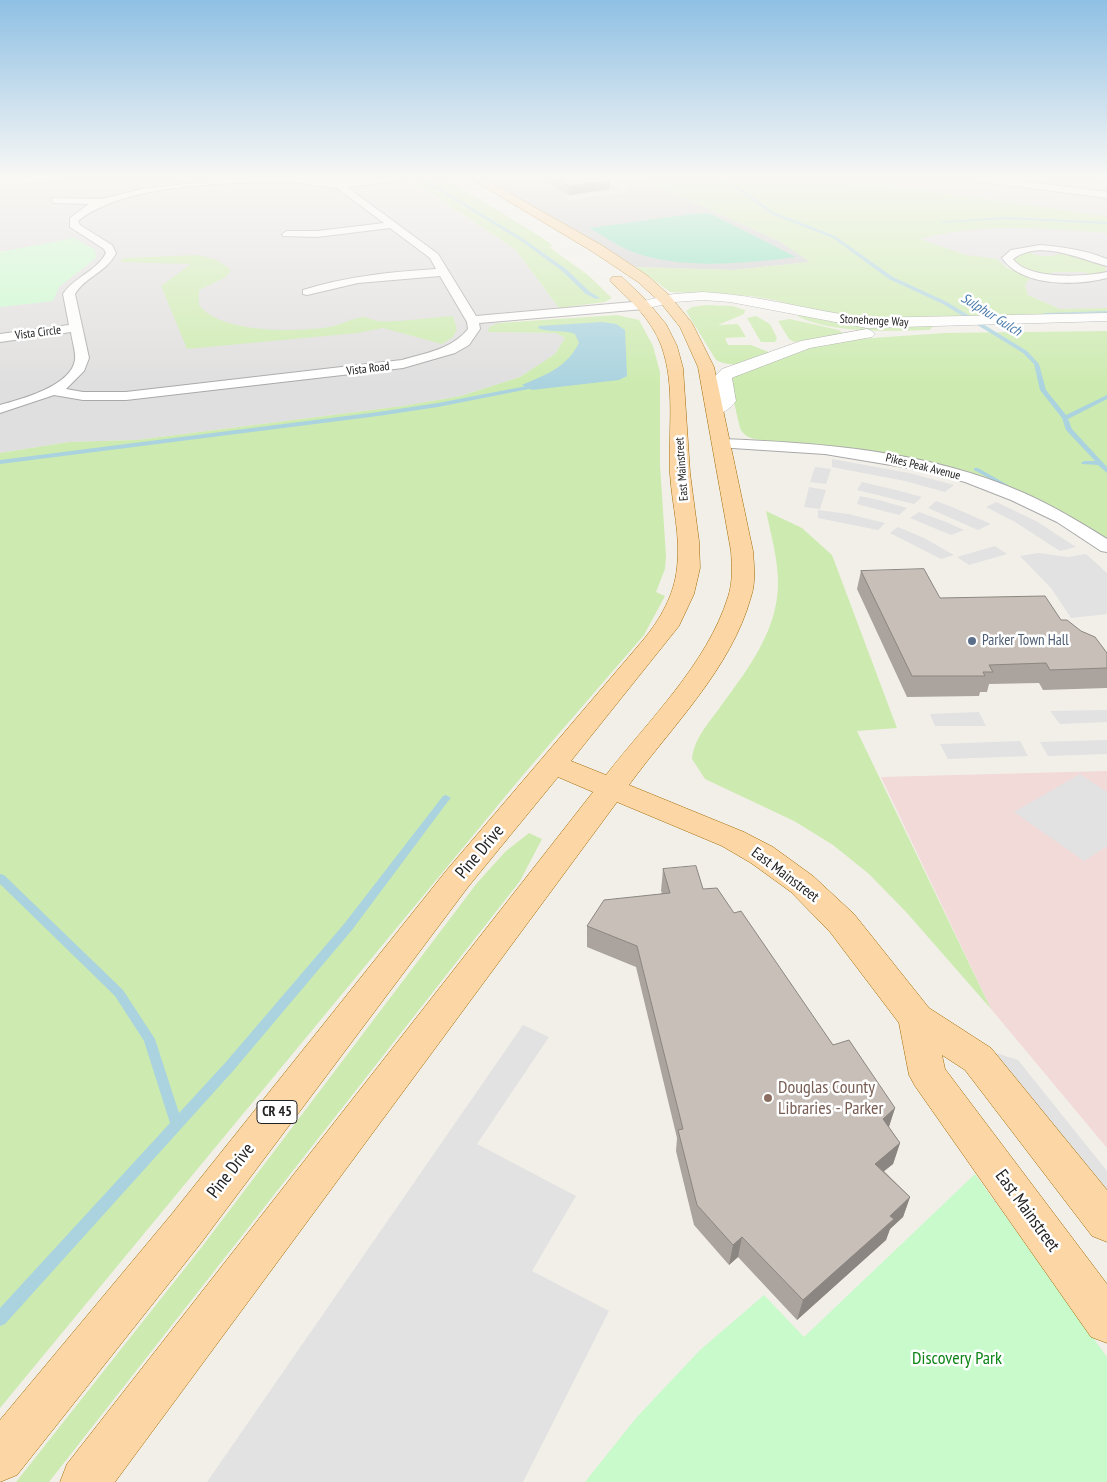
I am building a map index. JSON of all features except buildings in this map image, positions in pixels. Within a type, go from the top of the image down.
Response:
[{"type":"main road","name":"East Mainstreet","points":[[571,247],[621,283],[644,305],[667,340],[677,370],[680,473],[689,542],[686,583],[676,610],[662,633],[554,765],[732,839],[781,868],[813,894],[842,923],[916,1018],[978,1059],[1107,1222]]},
{"type":"main road","name":"East Mainstreet","points":[[592,247],[616,260],[643,279],[668,302],[687,326],[699,349],[706,367],[722,444],[742,551],[743,573],[740,596],[725,634],[698,678],[611,788]]},
{"type":"main road","name":"Pine Drive","points":[[0,1458],[186,1229],[457,879],[554,765]]},
{"type":"main road","points":[[85,1482],[611,788]]},
{"type":"main road","name":"East Mainstreet","points":[[916,1018],[928,1075],[1107,1321]]},
{"type":"street","points":[[0,409],[53,391],[72,378],[82,365],[69,297],[70,291],[108,260],[111,253],[106,247]]},
{"type":"street","points":[[423,247],[430,252],[445,272],[472,320]]},
{"type":"street","points":[[1107,262],[1087,254],[1052,249],[1021,251],[1011,254],[1007,258],[1008,263],[1017,268],[1047,277],[1084,279],[1107,275]]},
{"type":"street","points":[[307,292],[324,285],[362,279],[445,272]]},
{"type":"street","name":"Stonehenge Way","points":[[472,320],[737,297],[849,321],[946,326],[1019,325],[1107,328]]},
{"type":"street","name":"Stonehenge Way","points":[[668,302],[749,306],[820,325],[867,334],[946,326]]},
{"type":"street","name":"Stonehenge Way","points":[[1019,325],[1107,317]]},
{"type":"street","name":"Vista Road","points":[[53,391],[83,396],[126,396],[403,364],[437,356],[461,344],[474,329],[472,320]]},
{"type":"street","name":"Vista Circle","points":[[0,338],[76,328]]},
{"type":"street","points":[[715,410],[727,401],[723,376],[728,372],[807,344],[867,334]]},
{"type":"street","name":"Pikes Peak Avenue","points":[[722,444],[826,448],[929,466],[1022,498],[1063,519],[1107,548]]},
{"type":"shaded area","points":[[0,247],[512,247],[559,308],[497,313],[499,323],[490,327],[489,332],[556,333],[565,338],[555,354],[520,377],[461,396],[403,406],[137,440],[69,442],[0,453]]},
{"type":"shaded area","points":[[602,247],[788,247],[811,262],[733,270],[636,267]]},
{"type":"shaded area","points":[[943,247],[1107,247],[1107,308],[1060,309],[1028,295],[1025,285],[1030,277],[1000,263]]},
{"type":"shaded area","points":[[832,459],[909,473],[954,485],[945,492],[905,481],[832,467]]},
{"type":"shaded area","points":[[815,467],[831,469],[826,484],[810,482]]},
{"type":"shaded area","points":[[862,482],[922,497],[914,504],[857,490]]},
{"type":"shaded area","points":[[809,487],[826,490],[820,509],[804,507]]},
{"type":"shaded area","points":[[860,496],[907,508],[899,515],[857,504]]},
{"type":"shaded area","points":[[936,501],[991,524],[978,530],[928,508]]},
{"type":"shaded area","points":[[996,502],[1036,521],[1076,547],[1060,551],[1015,522],[986,507]]},
{"type":"shaded area","points":[[818,510],[848,514],[885,523],[878,530],[818,518]]},
{"type":"shaded area","points":[[919,512],[964,530],[951,535],[910,518]]},
{"type":"shaded area","points":[[898,527],[924,538],[954,555],[941,559],[890,533]]},
{"type":"shaded area","points":[[995,546],[1007,554],[969,565],[957,557]]},
{"type":"shaded area","points":[[1038,553],[1068,557],[1086,554],[1107,573],[1107,614],[1071,618],[1051,588],[1020,556]]},
{"type":"shaded area","points":[[1107,710],[1107,722],[1060,724],[1050,711]]},
{"type":"shaded area","points":[[979,712],[986,726],[935,726],[930,714]]},
{"type":"shaded area","points":[[1107,740],[1107,754],[1048,756],[1040,742]]},
{"type":"shaded area","points":[[1020,741],[1028,756],[948,759],[940,744]]},
{"type":"shaded area","points":[[1107,771],[1107,1148],[991,1009],[881,777]]},
{"type":"shaded area","points":[[1080,774],[1107,792],[1107,846],[1084,861],[1014,812]]},
{"type":"shaded area","points":[[523,1025],[549,1037],[477,1144],[576,1196],[532,1271],[609,1311],[523,1482],[207,1482]]},
{"type":"shaded area","points":[[993,1052],[1018,1060],[1107,1171],[1107,1198]]},
{"type":"green space","points":[[26,247],[90,247],[95,250],[96,258],[59,287],[53,301],[0,307],[0,252]]},
{"type":"green space","points":[[512,247],[549,247],[588,275],[612,298],[605,302],[559,308]]},
{"type":"green space","points":[[622,247],[777,247],[796,257],[715,264],[674,262],[630,251]]},
{"type":"green space","points":[[788,247],[943,247],[966,255],[997,259],[1007,268],[1031,277],[1025,285],[1028,295],[1060,309],[1107,308],[1107,314],[882,321],[823,314],[774,300],[750,296],[670,292],[636,267],[733,270],[810,262]]},
{"type":"green space","points":[[1029,252],[1041,256],[1073,253],[1104,264],[1106,269],[1104,273],[1092,276],[1085,272],[1054,272],[1045,275],[1025,270],[1012,261],[1014,256]]},
{"type":"green space","points":[[198,255],[217,260],[231,270],[226,277],[199,290],[199,305],[210,314],[224,321],[241,326],[260,329],[298,330],[330,327],[363,317],[377,321],[404,321],[453,316],[457,329],[453,337],[442,344],[383,328],[357,333],[187,349],[161,286],[191,264],[120,262],[124,258]]},
{"type":"green space","points":[[706,305],[732,306],[745,310],[744,314],[718,325],[738,324],[746,337],[725,338],[728,345],[751,345],[771,353],[737,364],[723,363],[716,360],[686,311],[692,307]]},
{"type":"green space","points":[[617,315],[639,320],[653,346],[660,372],[660,465],[666,556],[665,569],[656,592],[665,596],[644,635],[523,775],[0,1408],[0,453],[69,442],[137,440],[403,406],[461,396],[520,377],[555,354],[565,338],[556,333],[488,332],[489,327],[499,323]]},
{"type":"green space","points":[[802,315],[857,325],[930,325],[933,327],[929,330],[897,331],[844,329],[811,322],[797,316]]},
{"type":"green space","points":[[756,316],[770,324],[777,338],[775,342],[761,342],[747,318]]},
{"type":"green space","points":[[790,319],[839,330],[844,334],[794,342],[789,339],[778,321]]},
{"type":"green space","points":[[1107,331],[1107,539],[1068,515],[1028,495],[986,479],[943,466],[854,449],[764,441],[750,437],[744,434],[740,428],[729,381],[732,377],[802,349],[843,340],[945,333]]},
{"type":"green space","points":[[766,511],[802,528],[832,555],[897,728],[857,731],[991,1009],[907,913],[869,874],[833,845],[794,821],[705,779],[692,759],[696,744],[708,723],[752,662],[773,616],[777,600],[778,574]]},
{"type":"green space","points":[[529,833],[542,839],[520,881],[49,1482],[16,1482],[201,1248],[477,883],[506,851]]},
{"type":"green space","name":"Discovery Park","points":[[975,1174],[1107,1357],[1107,1482],[585,1482],[636,1418],[700,1350],[764,1295],[804,1337]]},
{"type":"water","points":[[602,322],[616,324],[625,330],[627,376],[619,380],[532,390],[522,385],[562,364],[574,352],[579,343],[575,334],[542,329],[538,328],[539,326]]},
{"type":"waterway","points":[[532,247],[564,270],[588,293],[598,298]]},
{"type":"waterway","name":"Sulphur Gulch","points":[[848,247],[891,278],[945,303],[1025,352],[1036,364],[1043,390],[1065,418]]},
{"type":"waterway","points":[[1045,314],[1107,312]]},
{"type":"waterway","points":[[0,462],[378,414],[438,405],[537,386]]},
{"type":"waterway","points":[[1065,418],[1107,397]]},
{"type":"waterway","name":"Sulphur Gulch","points":[[1065,418],[1069,430],[1107,471]]},
{"type":"waterway","points":[[1084,463],[1099,463]]},
{"type":"waterway","points":[[976,469],[1005,485]]},
{"type":"waterway","points":[[0,1319],[229,1067],[348,927],[446,798]]},
{"type":"waterway","points":[[0,878],[119,993],[149,1039],[177,1124]]},
{"type":"place","name":"Parker Town Hall","points":[[972,641]]},
{"type":"place","name":"Douglas County Libraries - Parker","points":[[768,1098]]}]
